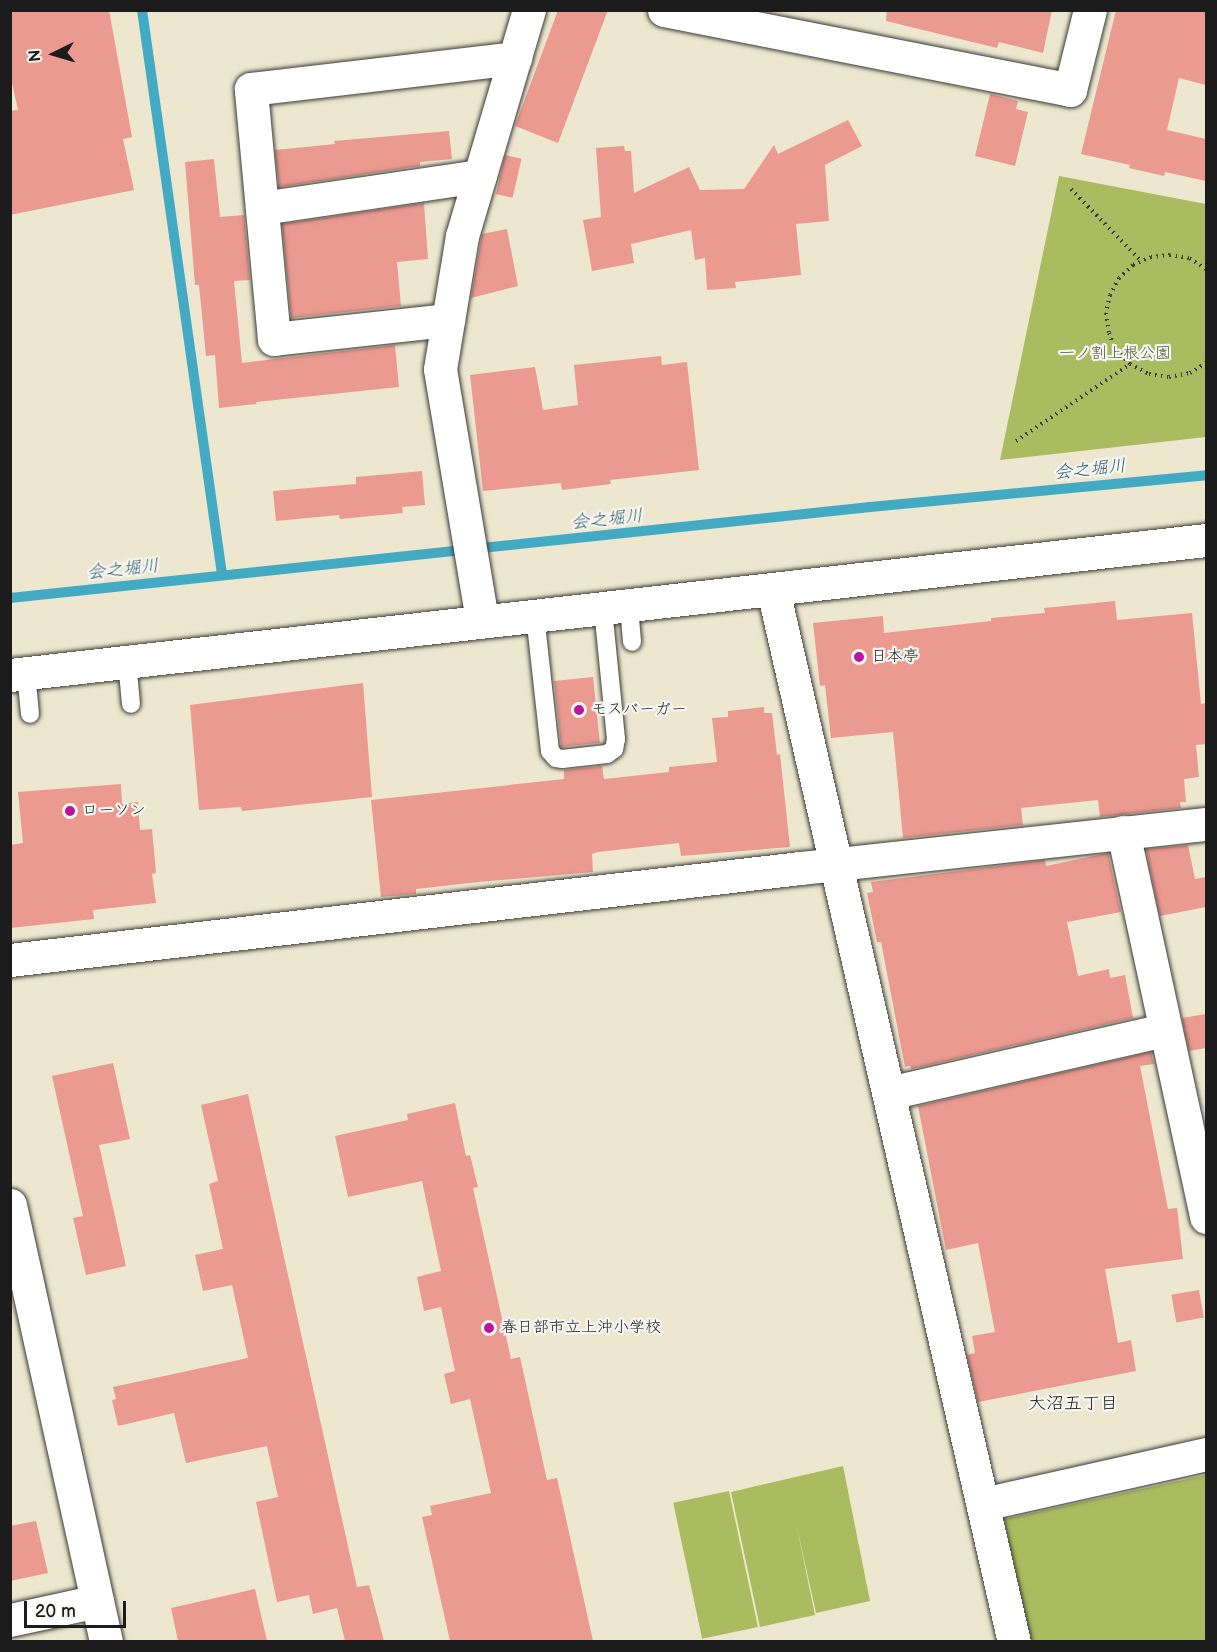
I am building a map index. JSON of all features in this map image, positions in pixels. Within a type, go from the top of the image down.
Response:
[{"type":"street","points":[[482,620],[440,369],[462,236],[529,10]]},
{"type":"street","points":[[664,10],[1070,90],[1090,10]]},
{"type":"street","points":[[448,321],[274,339],[251,89],[514,58]]},
{"type":"street","points":[[262,208],[480,177]]},
{"type":"street","points":[[18,674],[1206,540]]},
{"type":"street","points":[[774,590],[1014,1641]]},
{"type":"street","points":[[10,960],[837,864],[1206,824]]},
{"type":"street","points":[[1123,832],[1206,1217]]},
{"type":"street","points":[[889,1093],[1165,1030]]},
{"type":"street","points":[[10,1205],[106,1641]]},
{"type":"street","points":[[983,1504],[1206,1454]]},
{"type":"street","points":[[10,1620],[97,1601]]},
{"type":"lane","points":[[535,615],[550,752],[556,758],[562,759],[607,754],[614,749],[616,739],[616,608]]},
{"type":"lane","points":[[616,608],[632,642]]},
{"type":"lane","points":[[127,661],[131,704]]},
{"type":"lane","points":[[18,674],[30,714]]},
{"type":"path","points":[[1071,189],[1141,261]]},
{"type":"path","points":[[1206,269],[1189,258],[1170,255],[1151,257],[1141,261],[1119,278],[1110,295],[1106,313],[1109,333],[1116,350],[1130,364],[1149,374],[1170,377],[1190,373],[1206,363]]},
{"type":"path","points":[[1016,441],[1130,364]]},
{"type":"green space","name":"一ノ割上根公園","points":[[1059,176],[1206,204],[1206,437],[1000,460]]},
{"type":"green space","points":[[843,1466],[870,1601],[816,1613],[796,1523],[815,1615],[760,1627],[731,1492]]},
{"type":"green space","points":[[1206,1475],[1206,1641],[1030,1641],[1004,1519]]},
{"type":"green space","points":[[729,1491],[758,1627],[702,1639],[673,1503]]},
{"type":"building","points":[[10,10],[109,10],[132,137],[123,139],[134,190],[10,215],[10,111],[18,110],[10,74]]},
{"type":"building","points":[[558,10],[608,10],[558,143],[515,126]]},
{"type":"building","points":[[887,10],[1052,10],[1043,53],[999,42],[997,48],[886,21]]},
{"type":"building","points":[[1116,10],[1206,10],[1206,85],[1179,78],[1167,130],[1206,139],[1206,181],[1165,172],[1164,176],[1129,168],[1130,165],[1081,154]]},
{"type":"building","points":[[990,94],[1018,101],[1016,109],[1028,112],[1015,166],[975,156]]},
{"type":"building","points":[[848,120],[862,146],[825,165],[829,221],[796,224],[801,275],[735,282],[736,288],[707,290],[705,258],[695,260],[691,230],[631,244],[634,263],[592,271],[583,220],[601,217],[596,148],[624,146],[625,151],[631,151],[634,193],[689,167],[700,190],[744,189],[774,145],[778,154]]},
{"type":"building","points":[[449,131],[452,159],[420,162],[420,166],[279,187],[275,150],[335,144],[334,141]]},
{"type":"building","points":[[505,155],[522,159],[513,198],[496,194]]},
{"type":"building","points":[[214,159],[220,217],[244,215],[250,280],[234,281],[242,363],[395,345],[399,387],[219,408],[215,355],[206,356],[199,285],[195,285],[185,162]]},
{"type":"building","points":[[424,203],[428,259],[397,262],[401,306],[291,318],[282,224]]},
{"type":"building","points":[[507,229],[518,286],[471,298],[482,234]]},
{"type":"building","points":[[661,356],[662,365],[687,362],[699,470],[610,480],[611,484],[562,490],[561,483],[483,491],[470,375],[535,367],[543,410],[578,405],[574,365]]},
{"type":"building","points":[[422,471],[425,505],[402,507],[403,513],[340,519],[339,515],[276,521],[273,491],[356,484],[356,477]]},
{"type":"building","points":[[1115,601],[1117,620],[1192,613],[1201,704],[1206,703],[1206,744],[1196,745],[1199,777],[1184,779],[1186,802],[1180,802],[1181,808],[1100,817],[1098,800],[1021,808],[1023,825],[903,838],[893,732],[831,738],[825,685],[820,686],[813,623],[883,616],[884,633],[1045,613],[1044,608]]},
{"type":"building","points":[[593,677],[600,743],[561,747],[554,681]]},
{"type":"building","points":[[363,683],[372,797],[242,811],[241,807],[199,810],[190,705]]},
{"type":"building","points":[[764,707],[764,713],[772,713],[777,755],[780,754],[790,847],[681,856],[679,843],[598,852],[592,854],[593,872],[416,889],[416,894],[381,897],[371,800],[564,779],[564,770],[602,766],[604,779],[669,772],[669,767],[717,762],[712,718],[728,717],[728,711]]},
{"type":"building","points":[[121,784],[122,804],[138,802],[140,830],[152,829],[156,873],[152,874],[156,903],[93,910],[94,919],[10,928],[10,845],[23,843],[18,792]]},
{"type":"building","points":[[1188,845],[1195,879],[1206,877],[1206,907],[1160,916],[1146,849]]},
{"type":"building","points":[[1108,853],[1121,912],[1067,922],[1078,976],[1109,969],[1110,978],[1125,975],[1133,1018],[911,1069],[910,1066],[905,1067],[881,942],[877,942],[867,893],[873,892],[871,882],[1045,860],[1046,866]]},
{"type":"building","points":[[1206,1014],[1206,1048],[1189,1051],[1182,1018]]},
{"type":"building","points":[[1151,1052],[1154,1064],[1140,1066],[1168,1209],[1177,1208],[1183,1259],[1105,1269],[1118,1343],[1131,1340],[1136,1371],[978,1402],[967,1355],[975,1353],[972,1336],[995,1332],[978,1243],[946,1250],[918,1106]]},
{"type":"building","points":[[113,1063],[130,1139],[99,1145],[126,1266],[86,1275],[73,1218],[83,1216],[52,1076]]},
{"type":"building","points":[[248,1094],[357,1587],[369,1585],[384,1641],[345,1641],[337,1608],[313,1614],[309,1595],[277,1602],[256,1502],[278,1497],[267,1446],[186,1463],[174,1413],[118,1426],[112,1400],[116,1399],[113,1387],[248,1358],[232,1285],[203,1291],[195,1255],[223,1249],[209,1184],[218,1181],[201,1105]]},
{"type":"building","points":[[455,1103],[466,1156],[470,1155],[478,1187],[473,1188],[511,1359],[520,1357],[547,1480],[557,1478],[593,1641],[450,1641],[422,1517],[432,1515],[430,1506],[491,1493],[470,1399],[451,1404],[444,1374],[455,1371],[441,1307],[424,1311],[417,1277],[441,1271],[422,1181],[348,1197],[335,1136],[408,1120],[407,1114]]},
{"type":"building","points":[[1199,1290],[1204,1318],[1176,1322],[1171,1295]]},
{"type":"building","points":[[36,1521],[48,1573],[10,1581],[10,1526]]},
{"type":"building","points":[[255,1589],[267,1641],[178,1641],[171,1608]]},
{"type":"waterway","points":[[142,10],[222,574]]},
{"type":"waterway","name":"会之堀川","points":[[10,598],[870,507],[1206,475]]},
{"type":"place","name":"日本亭","points":[[859,657]]},
{"type":"place","name":"モスバーガー","points":[[579,710]]},
{"type":"place","name":"ローソン","points":[[70,811]]},
{"type":"place","name":"春日部市立上沖小学校","points":[[489,1328]]},
{"type":"district","name":"大沼五丁目","points":[[1073,1404]]}]
